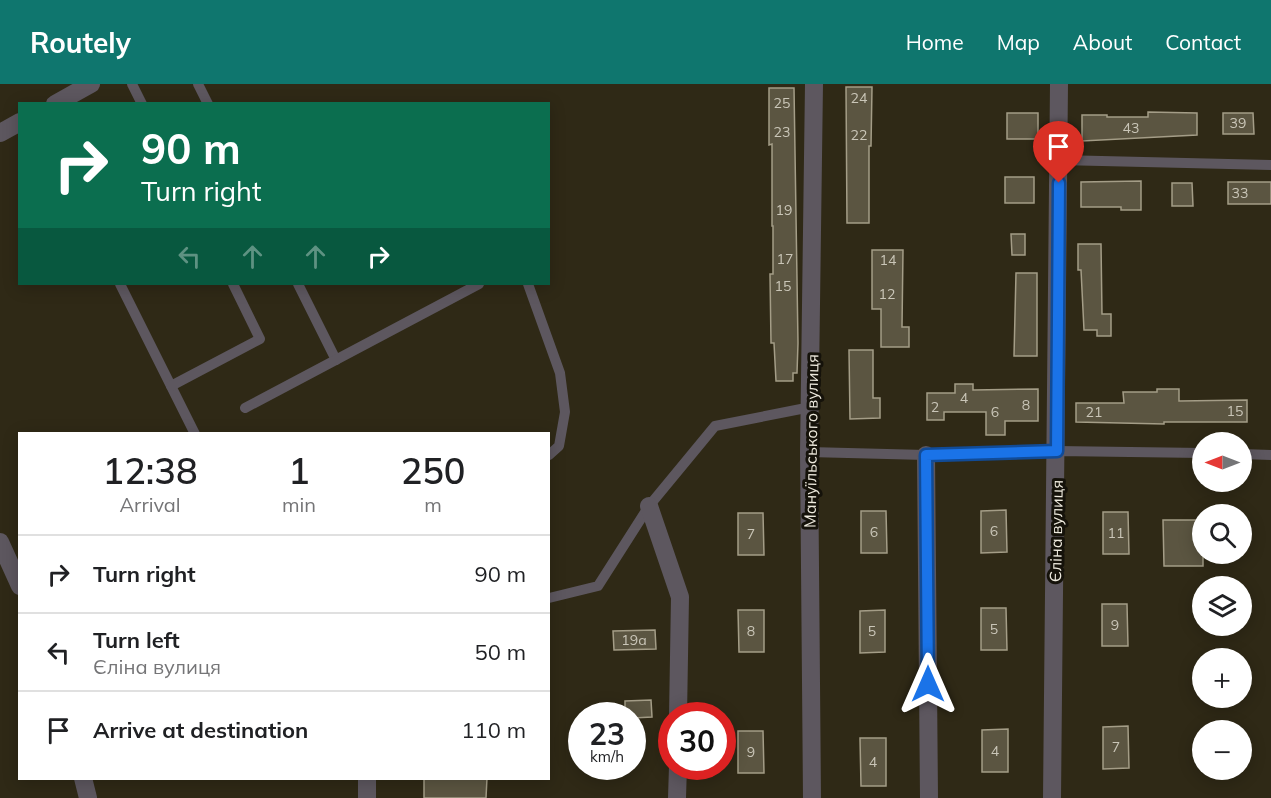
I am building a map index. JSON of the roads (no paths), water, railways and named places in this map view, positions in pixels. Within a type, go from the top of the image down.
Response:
[{"type":"street","points":[[59,102],[91,84]]},
{"type":"street","name":"Мануїльського вулиця","points":[[812,798],[809,452],[814,84]]},
{"type":"street","name":"Єліна вулиця","points":[[1052,798],[1059,84]]},
{"type":"street","points":[[0,133],[18,123]]},
{"type":"street","points":[[926,455],[929,798]]},
{"type":"street","points":[[649,506],[680,597],[678,702]]},
{"type":"street","points":[[0,542],[18,582]]},
{"type":"street","points":[[84,780],[88,798]]},
{"type":"street","points":[[367,780],[367,798]]},
{"type":"street","points":[[677,798],[678,780]]},
{"type":"lane","points":[[132,84],[141,102]]},
{"type":"lane","points":[[198,84],[207,102]]},
{"type":"lane","points":[[1059,160],[1271,165]]},
{"type":"lane","points":[[120,285],[194,432]]},
{"type":"lane","points":[[171,386],[260,339],[233,285]]},
{"type":"lane","points":[[298,285],[336,360]]},
{"type":"lane","points":[[245,408],[476,285]]},
{"type":"lane","points":[[528,285],[560,374],[565,412],[559,446],[550,454]]},
{"type":"lane","points":[[550,598],[598,586],[649,506],[715,426],[811,407]]},
{"type":"lane","points":[[809,452],[926,455],[1057,451],[1192,453]]},
{"type":"lane","points":[[1252,454],[1271,454]]}]
